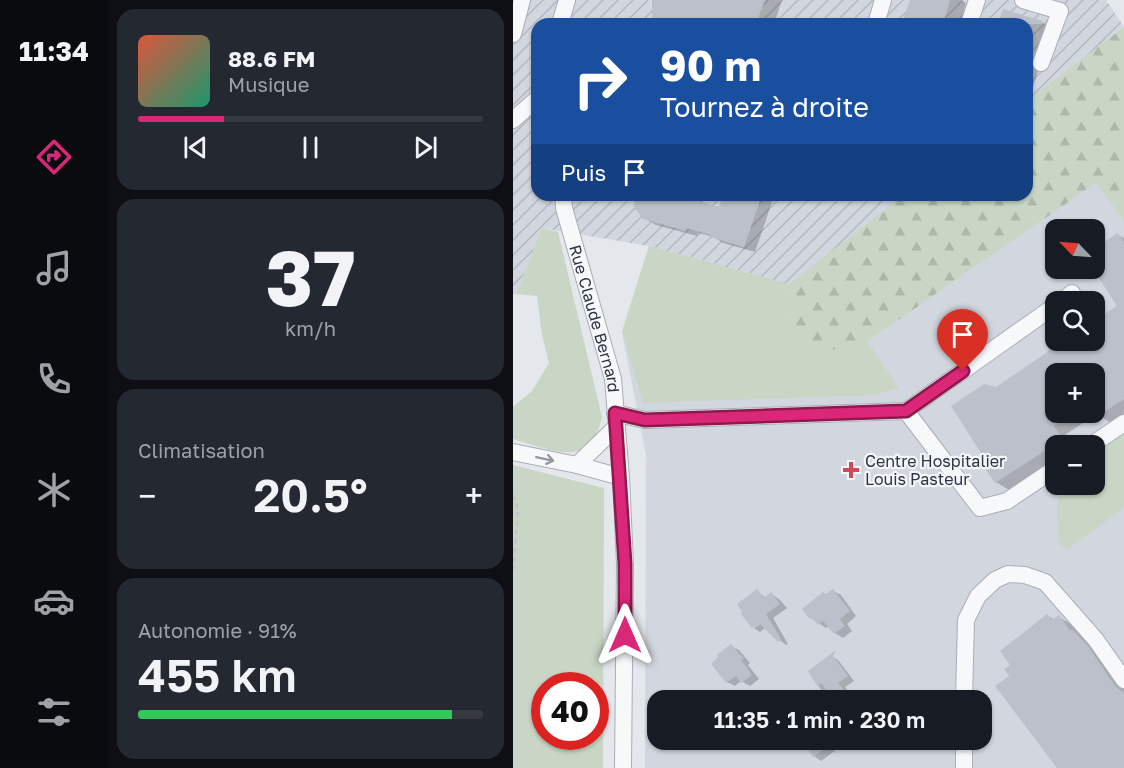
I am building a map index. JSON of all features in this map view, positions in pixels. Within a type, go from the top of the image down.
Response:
[{"type":"street","points":[[513,34],[522,0]]},
{"type":"street","points":[[562,18],[567,0]]},
{"type":"street","points":[[878,18],[883,0]]},
{"type":"street","points":[[971,18],[977,0]]},
{"type":"street","points":[[1023,0],[1060,11],[1041,63]]},
{"type":"street","points":[[513,120],[531,104]]},
{"type":"street","name":"Rue Claude Bernard","points":[[563,201],[613,379],[625,564],[623,768]]},
{"type":"street","points":[[577,465],[616,420],[906,411],[1045,313]]},
{"type":"street","points":[[906,411],[980,507],[1007,501],[1045,475]]},
{"type":"street","points":[[1105,436],[1124,423]]},
{"type":"street","points":[[513,452],[621,477]]},
{"type":"street","points":[[964,690],[966,620],[978,596],[995,580],[1008,574],[1025,575],[1045,582],[1096,640],[1124,680]]},
{"type":"street","points":[[964,768],[965,750]]},
{"type":"path","points":[[513,495],[518,509],[513,570]]},
{"type":"shaded area","points":[[513,0],[1106,0],[1124,27],[1033,98],[1033,18],[531,18],[531,201],[899,201],[789,284],[649,246],[542,228],[516,294],[513,294]]},
{"type":"shaded area","name":"Centre Hospitalier Louis Pasteur","points":[[1097,182],[1124,221],[1124,768],[645,768],[646,455],[622,332],[649,246],[789,284],[791,329],[855,350]]},
{"type":"green space","points":[[1124,27],[1124,221],[1096,183],[855,350],[818,349],[791,329],[789,284],[896,201],[1033,201],[1033,96]]},
{"type":"green space","points":[[542,228],[558,232],[602,417],[594,440],[587,447],[577,451],[544,449],[513,439],[513,407],[532,391],[549,363],[542,335],[537,296],[516,294]]},
{"type":"green space","points":[[649,246],[789,284],[791,329],[855,350],[867,341],[899,388],[875,395],[643,403],[622,332]]},
{"type":"green space","points":[[1124,433],[1124,508],[1068,549],[1059,545],[1057,510],[1059,495],[1105,495],[1105,446]]},
{"type":"green space","points":[[513,465],[604,488],[603,672],[531,672],[531,750],[603,750],[603,768],[513,768]]},
{"type":"building","points":[[652,0],[765,0],[758,18],[652,18]]},
{"type":"building","points":[[910,0],[950,0],[945,18],[904,18]]},
{"type":"building","points":[[1003,9],[1033,18],[1000,18]]},
{"type":"building","points":[[1033,18],[1043,21],[1042,24],[1033,24]]},
{"type":"building","points":[[634,201],[698,201],[719,207],[721,201],[760,201],[744,247],[686,228],[686,231],[643,219],[634,207]]},
{"type":"building","points":[[1118,233],[1124,242],[1124,399],[1105,411],[1105,363],[1045,363],[1045,423],[1058,423],[1054,426],[1060,435],[1045,435],[1045,451],[995,483],[986,470],[990,467],[951,406],[984,384],[996,387],[1049,351],[1105,351],[1105,314],[1117,306],[1100,279],[1105,279],[1105,241]]},
{"type":"building","points":[[757,589],[764,598],[771,592],[780,604],[766,614],[781,639],[778,642],[759,623],[752,628],[741,614],[737,604]]},
{"type":"building","points":[[833,589],[850,611],[840,619],[845,626],[834,634],[823,621],[818,625],[802,609],[823,592],[826,594]]},
{"type":"building","points":[[1047,614],[1052,620],[1059,615],[1070,631],[1072,629],[1088,646],[1115,686],[1124,693],[1124,768],[1057,768],[995,686],[1009,676],[1004,669],[1010,665],[1000,651]]},
{"type":"building","points":[[731,644],[744,659],[741,660],[752,675],[741,683],[736,676],[726,683],[711,664],[718,657],[717,655]]},
{"type":"building","points":[[836,650],[833,656],[848,676],[838,683],[844,690],[826,690],[821,683],[818,687],[808,671]]},
{"type":"building","points":[[808,750],[823,750],[813,757]]},
{"type":"place","name":"Centre Hospitalier Louis Pasteur","points":[[851,470]]},
{"type":"route","points":[[625,635],[625,564],[615,413],[645,420],[906,411],[963,371]]}]
